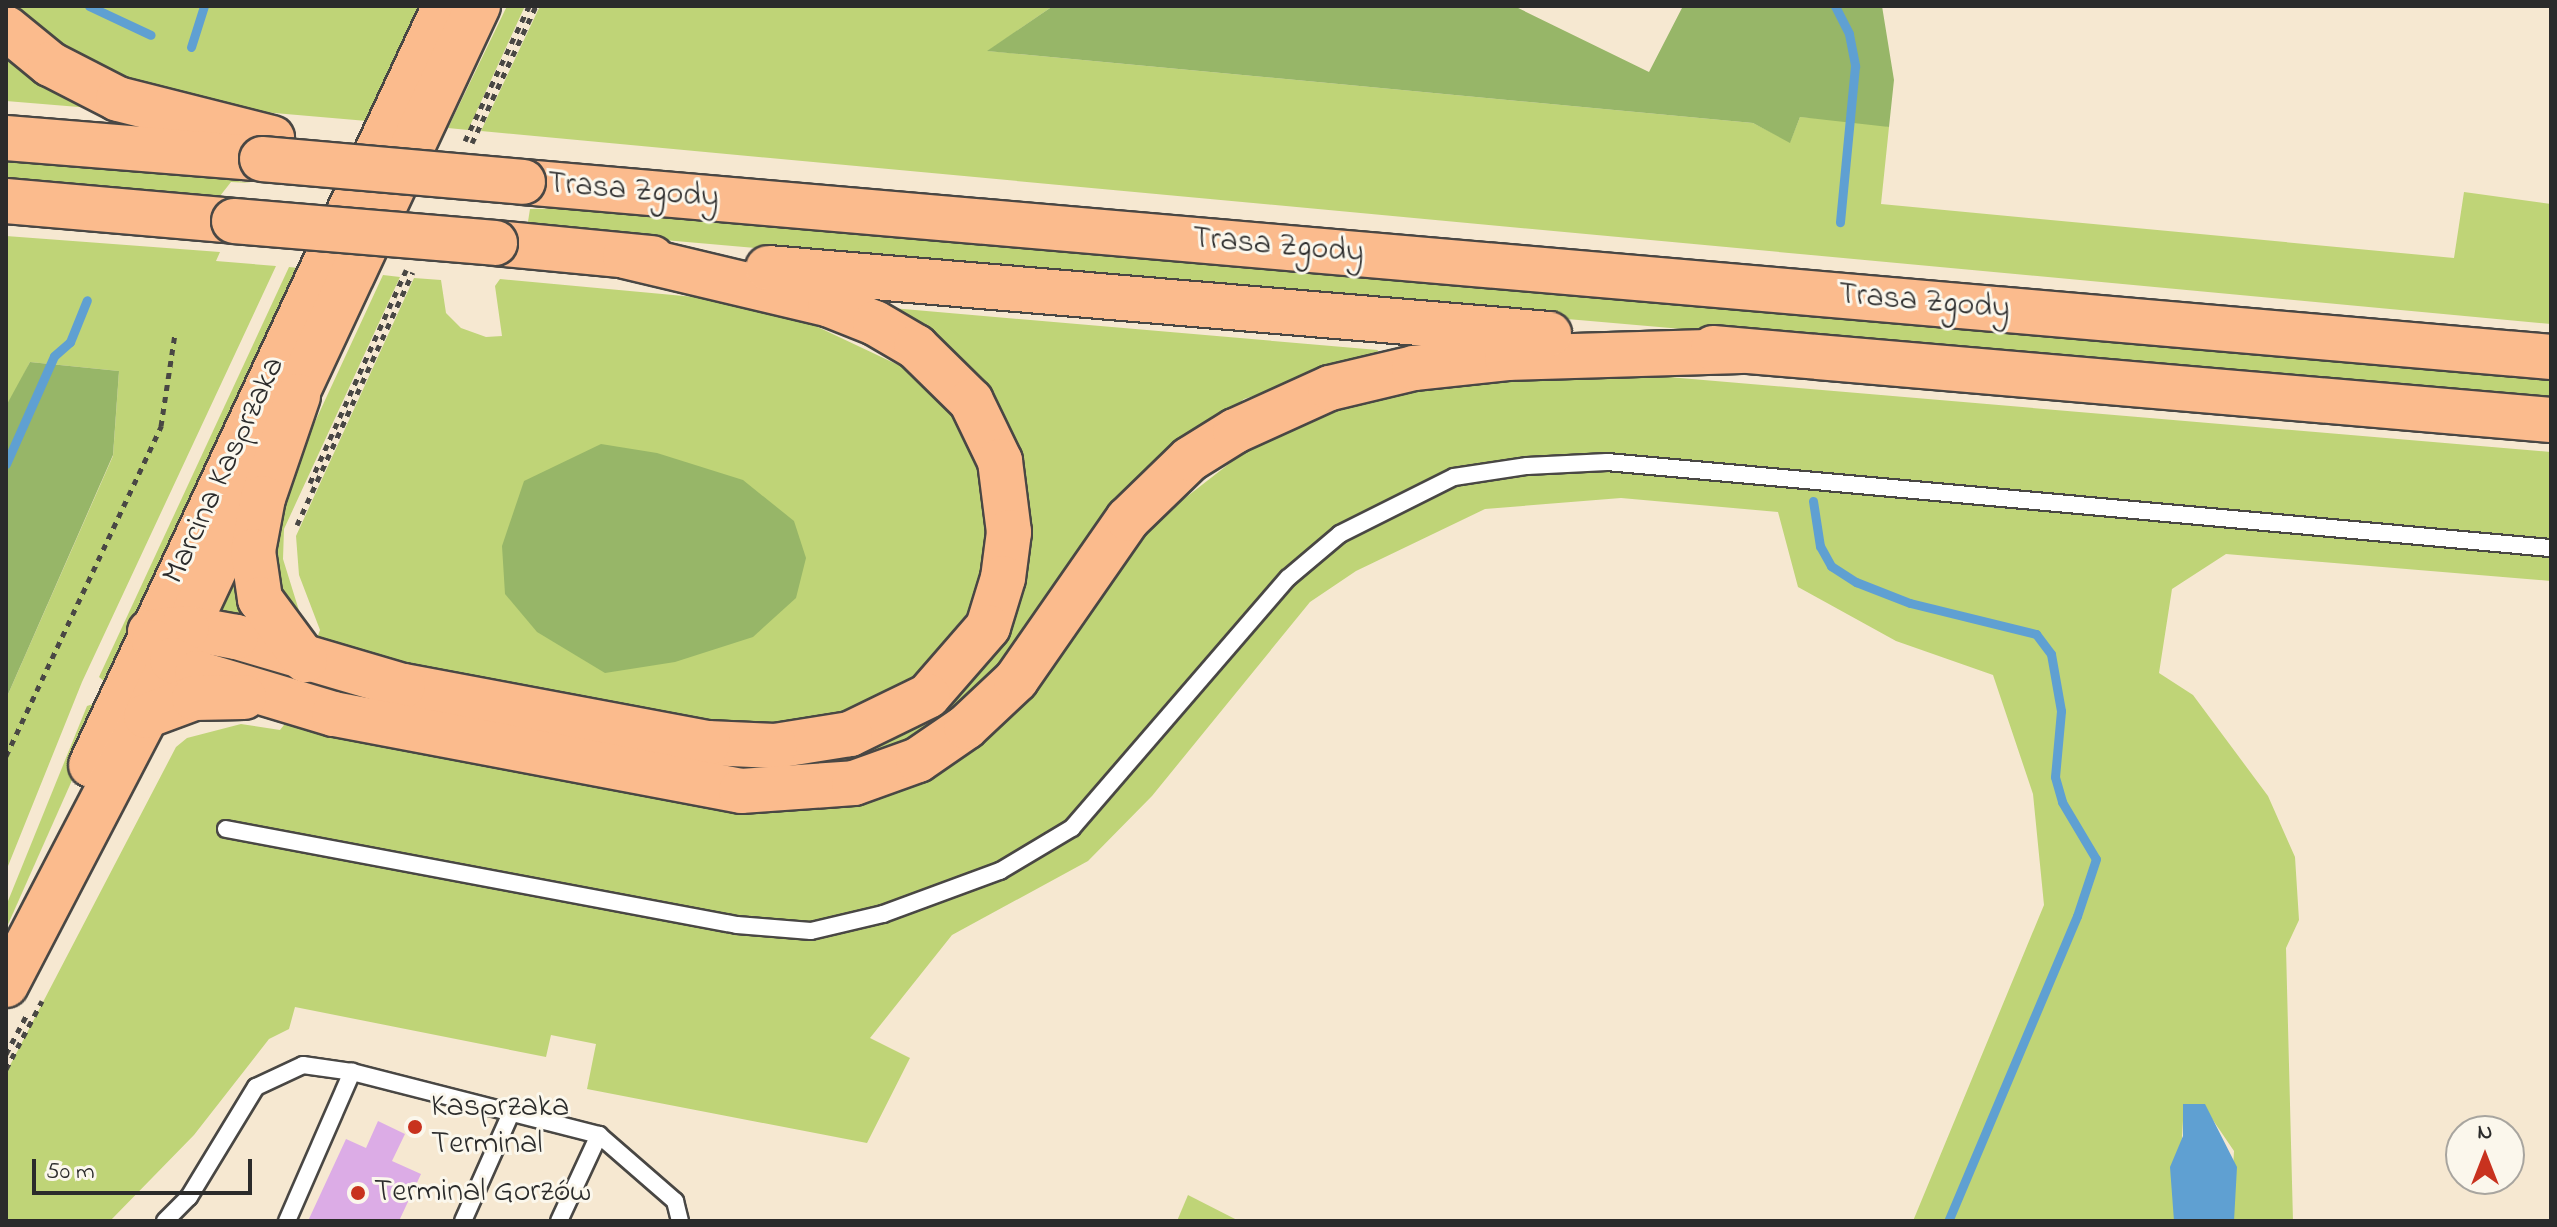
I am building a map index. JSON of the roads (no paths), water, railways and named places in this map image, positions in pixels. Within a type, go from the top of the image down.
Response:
[{"type":"main road","name":"Marcina Kasprzaka","points":[[6,985],[66,876],[146,716],[170,640],[445,6]]},
{"type":"main road","name":"Marcina Kasprzaka","points":[[6,936],[170,640],[298,396],[478,6]]},
{"type":"main road","points":[[6,28],[50,64],[118,99],[267,149]]},
{"type":"main road","points":[[6,138],[267,149]]},
{"type":"main road","name":"Trasa Zgody","points":[[267,149],[456,165],[523,182],[2551,357]]},
{"type":"main road","name":"Trasa Zgody","points":[[6,201],[2551,420]]},
{"type":"main road","points":[[170,640],[236,637],[305,660],[403,686],[671,737],[775,746],[850,734],[928,696],[959,665],[988,627],[1003,578],[1009,532],[1000,461],[982,420],[952,377],[916,347],[830,305],[625,256]]},
{"type":"main road","points":[[146,716],[194,698],[223,694],[283,701],[741,791],[854,783],[918,760],[966,727],[1016,680],[1128,519],[1190,459],[1235,431],[1330,388],[1414,368],[1507,358],[1741,351]]},
{"type":"main road","points":[[298,396],[263,498],[253,551],[260,599],[305,660]]},
{"type":"main road","points":[[170,640],[283,701]]},
{"type":"lane","points":[[226,829],[737,925],[811,931],[883,914],[1000,871],[1072,828],[1288,578],[1340,534],[1454,477],[1527,466],[1607,462],[2551,548]]},
{"type":"lane","points":[[165,1221],[189,1197],[256,1087],[303,1065],[352,1072],[599,1135],[675,1201],[680,1221]]},
{"type":"lane","points":[[287,1221],[352,1072]]},
{"type":"lane","points":[[463,1221],[511,1113]]},
{"type":"lane","points":[[559,1221],[599,1135]]},
{"type":"water","points":[[2183,1104],[2205,1104],[2237,1167],[2234,1221],[2174,1221],[2170,1167],[2183,1136]]},
{"type":"waterway","points":[[89,6],[151,35]]},
{"type":"waterway","points":[[191,47],[204,6]]},
{"type":"waterway","points":[[1835,6],[1849,34],[1855,66],[1840,222]]},
{"type":"waterway","points":[[6,464],[54,356],[70,342],[87,300]]},
{"type":"waterway","points":[[1813,501],[1820,546],[1831,566],[1856,582],[1910,603],[2036,634],[2051,654],[2061,711],[2055,777],[2062,802],[2096,859],[2077,916],[1948,1221]]},
{"type":"place","name":"Kasprzaka Terminal","points":[[415,1127]]},
{"type":"place","name":"Terminal Gorzów","points":[[358,1193]]}]
